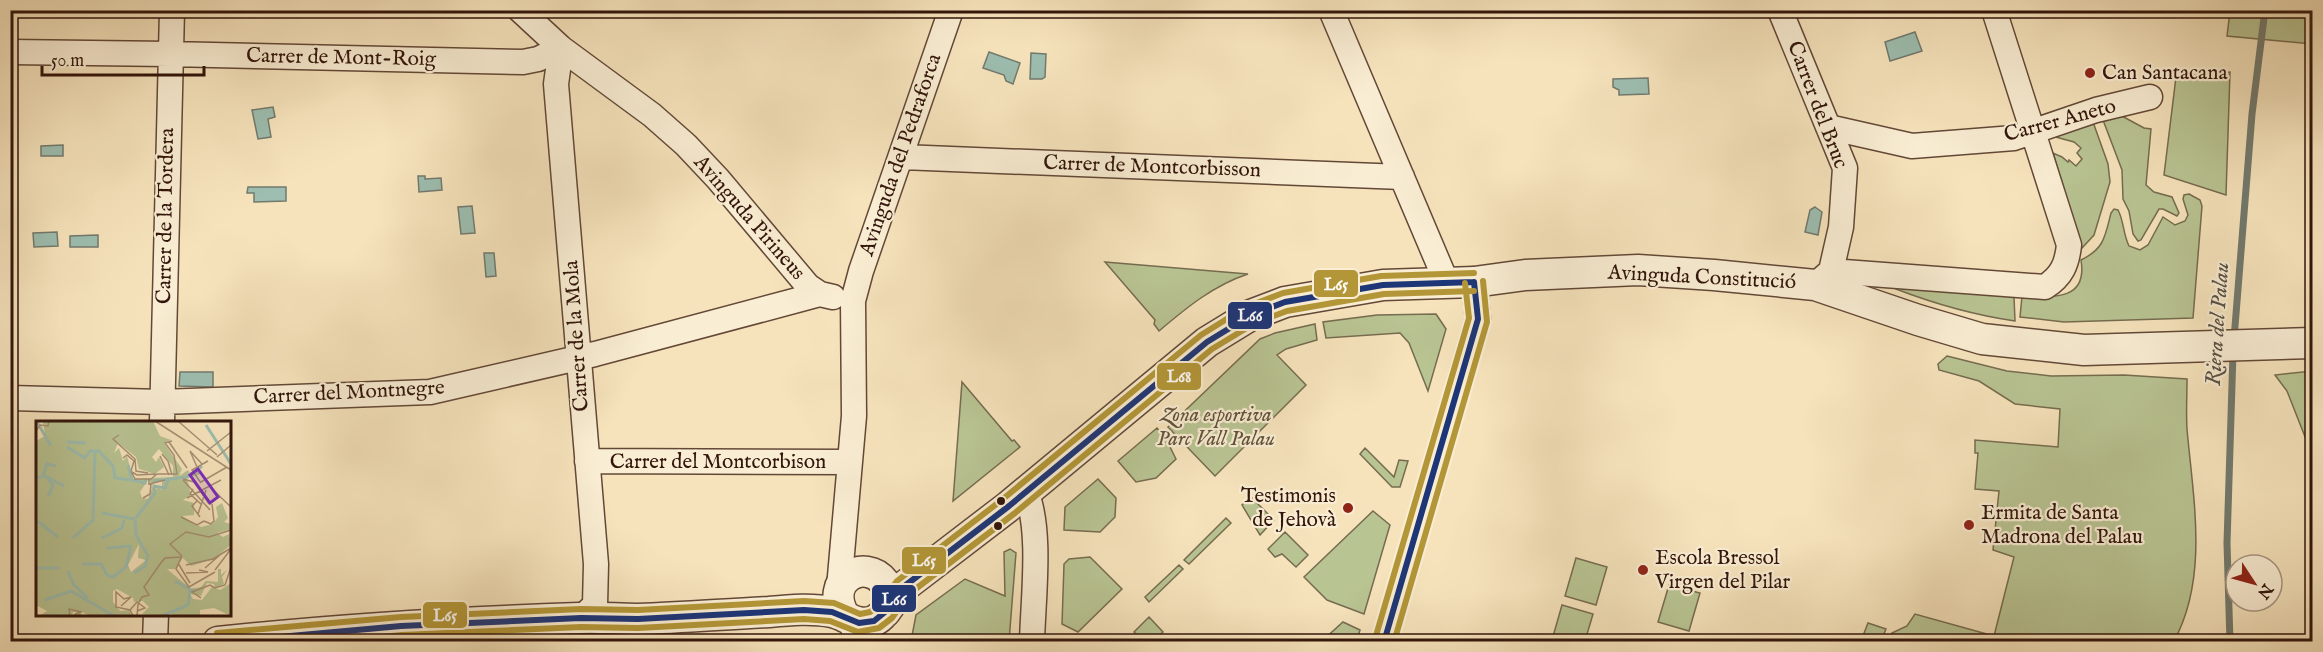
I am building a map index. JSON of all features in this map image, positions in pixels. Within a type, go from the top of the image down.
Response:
[{"type":"street","name":"Carrer de la Tordera","points":[[162,412],[172,10]]},
{"type":"street","name":"Avinguda Pirineus","points":[[520,10],[561,48],[652,115],[686,146],[725,187],[808,286],[820,294],[853,301]]},
{"type":"street","name":"Avinguda del Pedraforca","points":[[853,301],[861,271],[951,10]]},
{"type":"street","points":[[1331,10],[1402,177],[1478,319],[1384,642]]},
{"type":"street","name":"Carrer del Bruc","points":[[1780,10],[1845,168],[1841,227],[1823,278]]},
{"type":"street","points":[[1823,278],[2045,287],[2055,281],[2067,264],[2069,245],[1994,10]]},
{"type":"street","name":"Carrer de Mont-Roig","points":[[10,52],[523,62],[538,59],[561,48]]},
{"type":"street","name":"Carrer de la Mola","points":[[561,48],[556,84],[580,358],[596,585],[595,605],[581,618]]},
{"type":"street","name":"Carrer Aneto","points":[[1828,127],[1912,146],[2014,138],[2096,110],[2150,97]]},
{"type":"street","name":"Carrer de Montcorbisson","points":[[902,157],[1402,177]]},
{"type":"street","name":"Avinguda Constitució","points":[[931,565],[1026,492],[1207,342],[1251,315],[1285,302],[1383,285],[1638,270],[1823,278],[1918,320],[1982,339],[2084,350],[2313,343]]},
{"type":"street","name":"Carrer del Montnegre","points":[[10,398],[162,412],[430,392],[580,358],[792,304],[820,294]]},
{"type":"street","points":[[853,301],[854,416],[841,546],[848,562],[853,605],[859,623],[866,623],[883,614],[902,588],[931,565]]},
{"type":"street","name":"Carrer del Montcorbison","points":[[587,461],[850,462]]},
{"type":"street","points":[[1026,492],[1032,507],[1034,543],[1032,642]]},
{"type":"street","points":[[853,605],[893,575],[931,565]]},
{"type":"street","points":[[853,605],[884,581],[890,596],[883,614]]},
{"type":"street","points":[[218,642],[401,626],[581,618],[638,619],[804,610],[830,599],[853,605]]},
{"type":"street","points":[[155,642],[156,616]]},
{"type":"green space","points":[[2230,11],[2312,11],[2312,44],[2227,36]]},
{"type":"green space","points":[[2230,72],[2226,195],[2164,175],[2176,77]]},
{"type":"green space","points":[[2120,115],[2144,128],[2151,129],[2146,185],[2154,192],[2172,197],[2179,213],[2177,216],[2159,209],[2141,240],[2138,241],[2133,234],[2129,211],[2123,199],[2122,170],[2103,120]]},
{"type":"green space","points":[[2093,122],[2108,164],[2110,182],[2094,235],[2082,248],[2053,153],[2076,166],[2082,159],[2077,153],[2081,148],[2074,142],[2048,135]]},
{"type":"green space","points":[[2189,194],[2200,200],[2202,206],[2193,318],[2064,322],[2020,317],[2022,296],[2055,296],[2073,290],[2082,274],[2081,260],[2099,247],[2114,209],[2120,214],[2129,246],[2140,250],[2148,245],[2163,217],[2175,225],[2185,221],[2188,215],[2183,199],[2184,195]]},
{"type":"green space","points":[[1105,262],[1248,274],[1212,291],[1159,331],[1154,324],[1155,320]]},
{"type":"green space","points":[[1892,286],[2014,297],[2015,321],[1955,308]]},
{"type":"green space","points":[[1436,314],[1446,329],[1428,391],[1409,343],[1400,333],[1326,338],[1323,322],[1377,315]]},
{"type":"green space","name":"Zona esportiva Parc Vall Palau","points":[[1315,324],[1317,340],[1286,349],[1277,355],[1306,385],[1215,476],[1168,427],[1260,339],[1275,333]]},
{"type":"green space","points":[[1947,356],[2007,371],[2051,376],[2124,375],[2187,379],[2187,423],[2195,510],[2195,564],[2192,591],[2185,616],[2174,641],[1894,641],[1892,633],[1907,626],[1915,614],[1994,636],[2014,557],[1993,550],[1999,491],[1975,489],[1978,453],[1975,453],[1975,440],[2058,447],[2060,409],[2015,404],[1979,381],[1939,370],[1938,364]]},
{"type":"green space","points":[[2312,371],[2312,502],[2311,452],[2287,391],[2275,375]]},
{"type":"green space","points":[[962,382],[1012,441],[1014,440],[1020,447],[953,501]]},
{"type":"green space","points":[[1157,428],[1166,439],[1176,459],[1156,478],[1136,482],[1118,461]]},
{"type":"green space","points":[[1365,448],[1394,477],[1399,460],[1408,461],[1400,487],[1392,487],[1360,454]]},
{"type":"green space","points":[[1098,479],[1116,498],[1115,517],[1100,532],[1064,530],[1065,507]]},
{"type":"green space","points":[[1251,497],[1274,520],[1260,535],[1242,505]]},
{"type":"green space","points":[[1373,511],[1390,525],[1364,614],[1327,600],[1304,577]]},
{"type":"green space","points":[[1226,518],[1231,523],[1189,564],[1184,560]]},
{"type":"green space","points":[[1285,532],[1308,555],[1296,567],[1282,554],[1275,557],[1268,549]]},
{"type":"green space","points":[[1010,549],[1016,553],[1009,641],[911,641],[916,615],[965,579],[1005,596],[1004,552]]},
{"type":"green space","points":[[1090,557],[1122,589],[1078,632],[1062,624],[1064,564],[1069,559]]},
{"type":"green space","points":[[1576,558],[1607,567],[1596,605],[1565,596]]},
{"type":"green space","points":[[1179,565],[1183,569],[1149,602],[1145,597]]},
{"type":"green space","points":[[1669,585],[1700,593],[1689,631],[1658,622]]},
{"type":"green space","points":[[1562,605],[1593,614],[1585,641],[1552,640]]},
{"type":"green space","points":[[1149,617],[1163,632],[1153,641],[1144,641],[1134,632]]},
{"type":"green space","points":[[1343,622],[1360,630],[1357,641],[1322,641]]},
{"type":"green space","points":[[1868,623],[1886,629],[1881,641],[1861,641]]},
{"type":"shaded area","points":[[1915,32],[1922,51],[1890,61],[1885,42]]},
{"type":"shaded area","points":[[989,52],[1020,63],[1013,84],[1006,81],[1004,75],[983,68]]},
{"type":"shaded area","points":[[1031,53],[1046,54],[1045,77],[1042,79],[1030,79]]},
{"type":"shaded area","points":[[1648,78],[1649,94],[1619,95],[1619,90],[1613,87],[1613,79]]},
{"type":"shaded area","points":[[273,107],[275,117],[268,119],[271,137],[258,139],[252,110]]},
{"type":"shaded area","points":[[63,145],[63,156],[41,156],[41,146]]},
{"type":"shaded area","points":[[418,176],[425,176],[425,179],[441,178],[442,190],[419,192]]},
{"type":"shaded area","points":[[248,187],[286,187],[286,201],[254,202],[254,193],[247,193]]},
{"type":"shaded area","points":[[472,206],[475,233],[461,234],[458,207]]},
{"type":"shaded area","points":[[1815,207],[1822,212],[1818,235],[1805,232],[1810,210]]},
{"type":"shaded area","points":[[57,232],[58,246],[34,247],[33,233]]},
{"type":"shaded area","points":[[98,235],[98,247],[70,247],[70,236]]},
{"type":"shaded area","points":[[484,253],[494,253],[496,276],[486,277]]},
{"type":"shaded area","points":[[180,372],[213,372],[213,387],[179,386]]},
{"type":"waterway","name":"Riera del Palau","points":[[2234,339],[2252,114],[2265,10]]},
{"type":"waterway","name":"Riera del Palau","points":[[2230,642],[2227,543],[2233,353]]},
{"type":"transit line","name":"L65","points":[[217,633],[401,617],[581,609],[638,610],[804,601],[834,603],[860,614],[870,612],[878,606],[897,581],[1003,499],[1201,335],[1246,307],[1283,293],[1381,276],[1474,273]]},
{"type":"transit line","name":"L68","points":[[1394,642],[1487,322],[1483,281]]},
{"type":"transit line","name":"L66","points":[[224,642],[401,626],[581,618],[638,619],[804,610],[832,612],[859,623],[874,621],[885,612],[902,588],[1009,506],[1207,342],[1251,315],[1285,302],[1383,285],[1474,282]]},
{"type":"transit line","name":"L66","points":[[1384,642],[1478,319],[1474,282]]},
{"type":"transit line","name":"L65","points":[[1375,639],[1469,318],[1465,283]]},
{"type":"transit line","name":"L68","points":[[327,642],[402,635],[581,627],[638,628],[804,619],[830,621],[858,632],[879,628],[892,618],[909,594],[1015,513],[1212,349],[1255,323],[1287,311],[1384,294],[1474,291]]},
{"type":"place","name":"Can Santacana","points":[[2090,73]]},
{"type":"place","name":"Testimonis de Jehovà","points":[[1348,508]]},
{"type":"place","name":"Ermita de Santa Madrona del Palau","points":[[1969,525]]},
{"type":"place","name":"Escola Bressol Virgen del Pilar","points":[[1643,570]]}]
